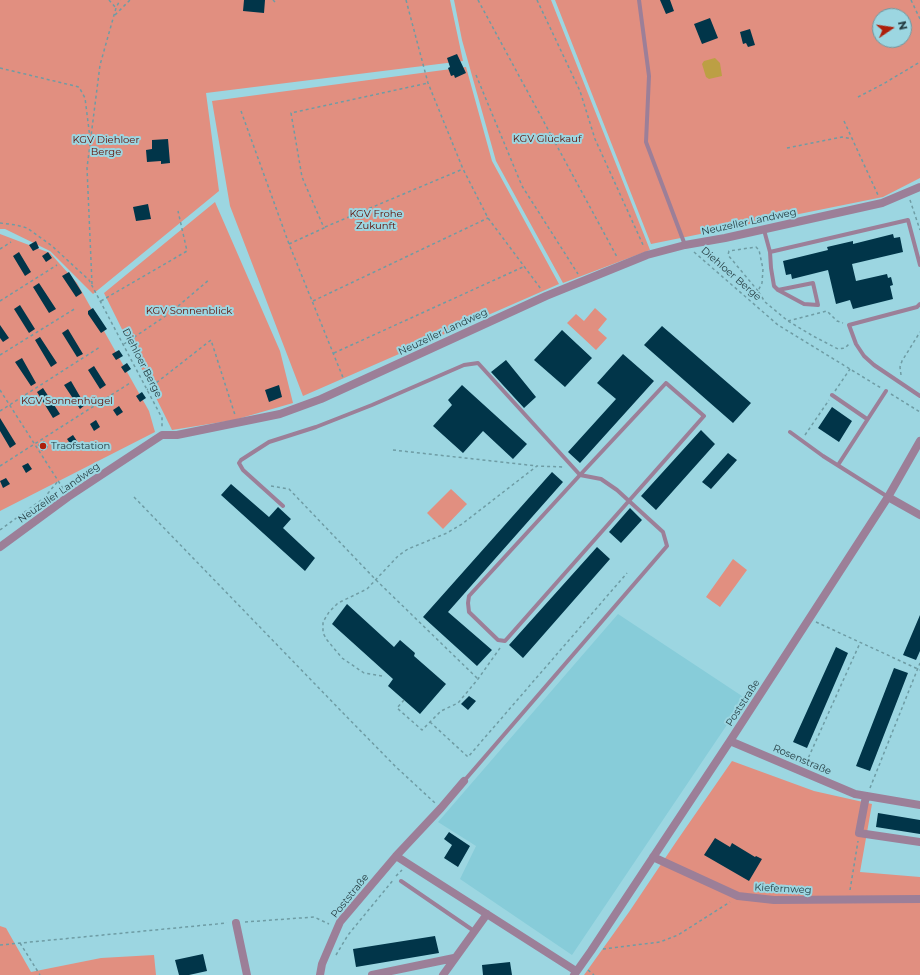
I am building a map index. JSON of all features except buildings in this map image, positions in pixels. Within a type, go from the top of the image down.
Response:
[{"type":"street","name":"Neuzeller Landweg","points":[[0,547],[68,497],[162,435],[177,435],[280,414],[322,399],[546,296],[647,254],[882,203],[920,187]]},
{"type":"street","name":"Poststraße","points":[[396,856],[487,914],[575,973],[730,741],[888,497],[920,441]]},
{"type":"street","points":[[888,497],[920,515]]},
{"type":"street","name":"Rosenstraße","points":[[730,741],[855,794],[920,805]]},
{"type":"street","name":"Poststraße","points":[[320,975],[322,964],[340,922],[396,856],[464,781]]},
{"type":"street","points":[[866,796],[859,833],[920,842]]},
{"type":"street","name":"Kiefernweg","points":[[653,858],[738,896],[774,900],[920,899]]},
{"type":"street","points":[[443,975],[487,914]]},
{"type":"street","points":[[236,923],[247,975]]},
{"type":"street","points":[[372,975],[454,958]]},
{"type":"lane","points":[[639,0],[649,76],[646,142],[685,245]]},
{"type":"lane","points":[[770,252],[908,220],[920,265]]},
{"type":"lane","points":[[764,229],[770,252],[774,286],[778,290],[804,304],[818,305],[813,283],[778,290]]},
{"type":"lane","points":[[920,304],[917,307],[849,325],[856,344],[864,356],[874,365],[920,396]]},
{"type":"lane","points":[[283,506],[243,470],[239,464],[241,460],[268,442],[316,427],[365,408],[464,365],[478,363],[580,475],[601,480],[617,490],[663,532],[667,546],[464,781]]},
{"type":"lane","points":[[666,383],[704,416],[628,500],[505,641],[498,640],[470,612],[468,603],[469,596],[580,475],[666,383]]},
{"type":"lane","points":[[838,465],[886,391]]},
{"type":"lane","points":[[832,395],[867,419]]},
{"type":"lane","points":[[790,432],[888,497]]},
{"type":"lane","points":[[401,881],[474,931]]},
{"type":"path","points":[[109,0],[116,8]]},
{"type":"path","name":"Diehloer Berge","points":[[92,284],[87,168],[100,65],[116,8],[120,0]]},
{"type":"path","points":[[114,16],[130,0]]},
{"type":"path","points":[[406,0],[428,83],[463,170],[488,218],[546,296]]},
{"type":"path","points":[[478,0],[621,264]]},
{"type":"path","points":[[537,0],[580,91],[595,138],[647,254]]},
{"type":"path","points":[[911,0],[920,19]]},
{"type":"path","points":[[858,96],[883,84],[920,62]]},
{"type":"path","name":"Diehloer Berge","points":[[0,68],[79,87],[85,98],[90,140]]},
{"type":"path","points":[[476,75],[522,186],[582,280]]},
{"type":"path","points":[[324,228],[302,177],[291,113],[428,83]]},
{"type":"path","points":[[241,111],[289,244],[347,388]]},
{"type":"path","points":[[844,121],[882,203]]},
{"type":"path","points":[[787,148],[842,137],[853,139]]},
{"type":"path","points":[[289,244],[463,170]]},
{"type":"path","points":[[908,193],[920,230]]},
{"type":"path","points":[[101,301],[187,252],[178,211]]},
{"type":"path","points":[[313,301],[488,218]]},
{"type":"path","name":"Diehloer Berge","points":[[0,223],[27,228],[78,269],[92,284],[162,418],[162,435]]},
{"type":"path","points":[[0,249],[11,242]]},
{"type":"path","name":"Diehloer Berge","points":[[685,245],[778,325],[920,412]]},
{"type":"path","points":[[0,302],[57,265]]},
{"type":"path","points":[[334,354],[523,267]]},
{"type":"path","points":[[123,344],[170,313],[210,279]]},
{"type":"path","points":[[0,356],[76,308]]},
{"type":"path","points":[[788,321],[827,311],[837,321],[849,325]]},
{"type":"path","points":[[904,384],[900,367],[902,361],[920,332]]},
{"type":"path","points":[[147,390],[211,340],[237,423]]},
{"type":"path","points":[[0,411],[100,347]]},
{"type":"path","points":[[801,440],[850,369]]},
{"type":"path","points":[[0,466],[130,383]]},
{"type":"path","points":[[0,390],[68,497]]},
{"type":"path","points":[[393,450],[537,466],[572,467]]},
{"type":"path","points":[[382,676],[364,673],[342,658],[327,640],[323,633],[323,622],[329,612],[338,603],[367,589],[398,556],[408,549],[447,533],[462,524],[537,466]]},
{"type":"path","points":[[0,530],[44,498],[58,481]]},
{"type":"path","points":[[258,484],[289,489],[376,580],[478,679]]},
{"type":"path","points":[[134,496],[349,720],[396,767],[441,808]]},
{"type":"path","points":[[430,722],[468,757],[627,573]]},
{"type":"path","points":[[809,619],[919,669]]},
{"type":"path","points":[[404,700],[397,708],[422,730],[441,711],[458,703],[478,679],[505,641]]},
{"type":"path","points":[[802,771],[860,643]]},
{"type":"path","points":[[866,796],[919,669],[920,663]]},
{"type":"path","points":[[848,900],[859,833]]},
{"type":"path","points":[[336,955],[348,935],[407,863]]},
{"type":"path","points":[[591,951],[660,942],[678,935],[738,896]]},
{"type":"path","points":[[0,945],[314,916],[348,935]]},
{"type":"path","points":[[20,943],[40,975]]},
{"type":"shaded area","points":[[715,58],[720,63],[722,76],[709,79],[706,77],[702,64],[704,61]]},
{"type":"shaded area","points":[[618,614],[745,698],[572,955],[460,879],[476,846],[438,822]]},
{"type":"green space","name":"KGV Diehloer Berge","points":[[0,0],[450,0],[463,61],[206,93],[219,191],[93,294],[50,251],[5,229],[0,229]]},
{"type":"green space","name":"KGV Glückauf","points":[[454,0],[551,0],[650,250],[563,283],[496,161],[462,40]]},
{"type":"green space","points":[[555,0],[920,0],[920,178],[883,197],[651,244]]},
{"type":"green space","name":"KGV Frohe Zukunft","points":[[466,67],[492,161],[559,284],[303,396],[230,206],[212,101]]},
{"type":"green space","name":"KGV Sonnenblick","points":[[215,202],[280,351],[293,403],[234,420],[172,430],[104,293]]},
{"type":"green space","name":"KGV Sonnenhügel","points":[[0,234],[50,253],[77,283],[149,411],[155,432],[0,511]]},
{"type":"green space","points":[[595,308],[607,319],[598,330],[607,338],[596,350],[567,323],[576,314],[584,321]]},
{"type":"green space","points":[[451,489],[467,504],[443,529],[427,513]]},
{"type":"green space","points":[[733,559],[747,570],[720,607],[706,597]]},
{"type":"green space","points":[[732,761],[814,791],[872,804],[860,872],[920,877],[920,975],[584,975]]},
{"type":"green space","points":[[0,926],[6,928],[31,972],[101,958],[154,955],[156,975],[0,975]]},
{"type":"place","name":"Traofstation","points":[[43,446]]}]
